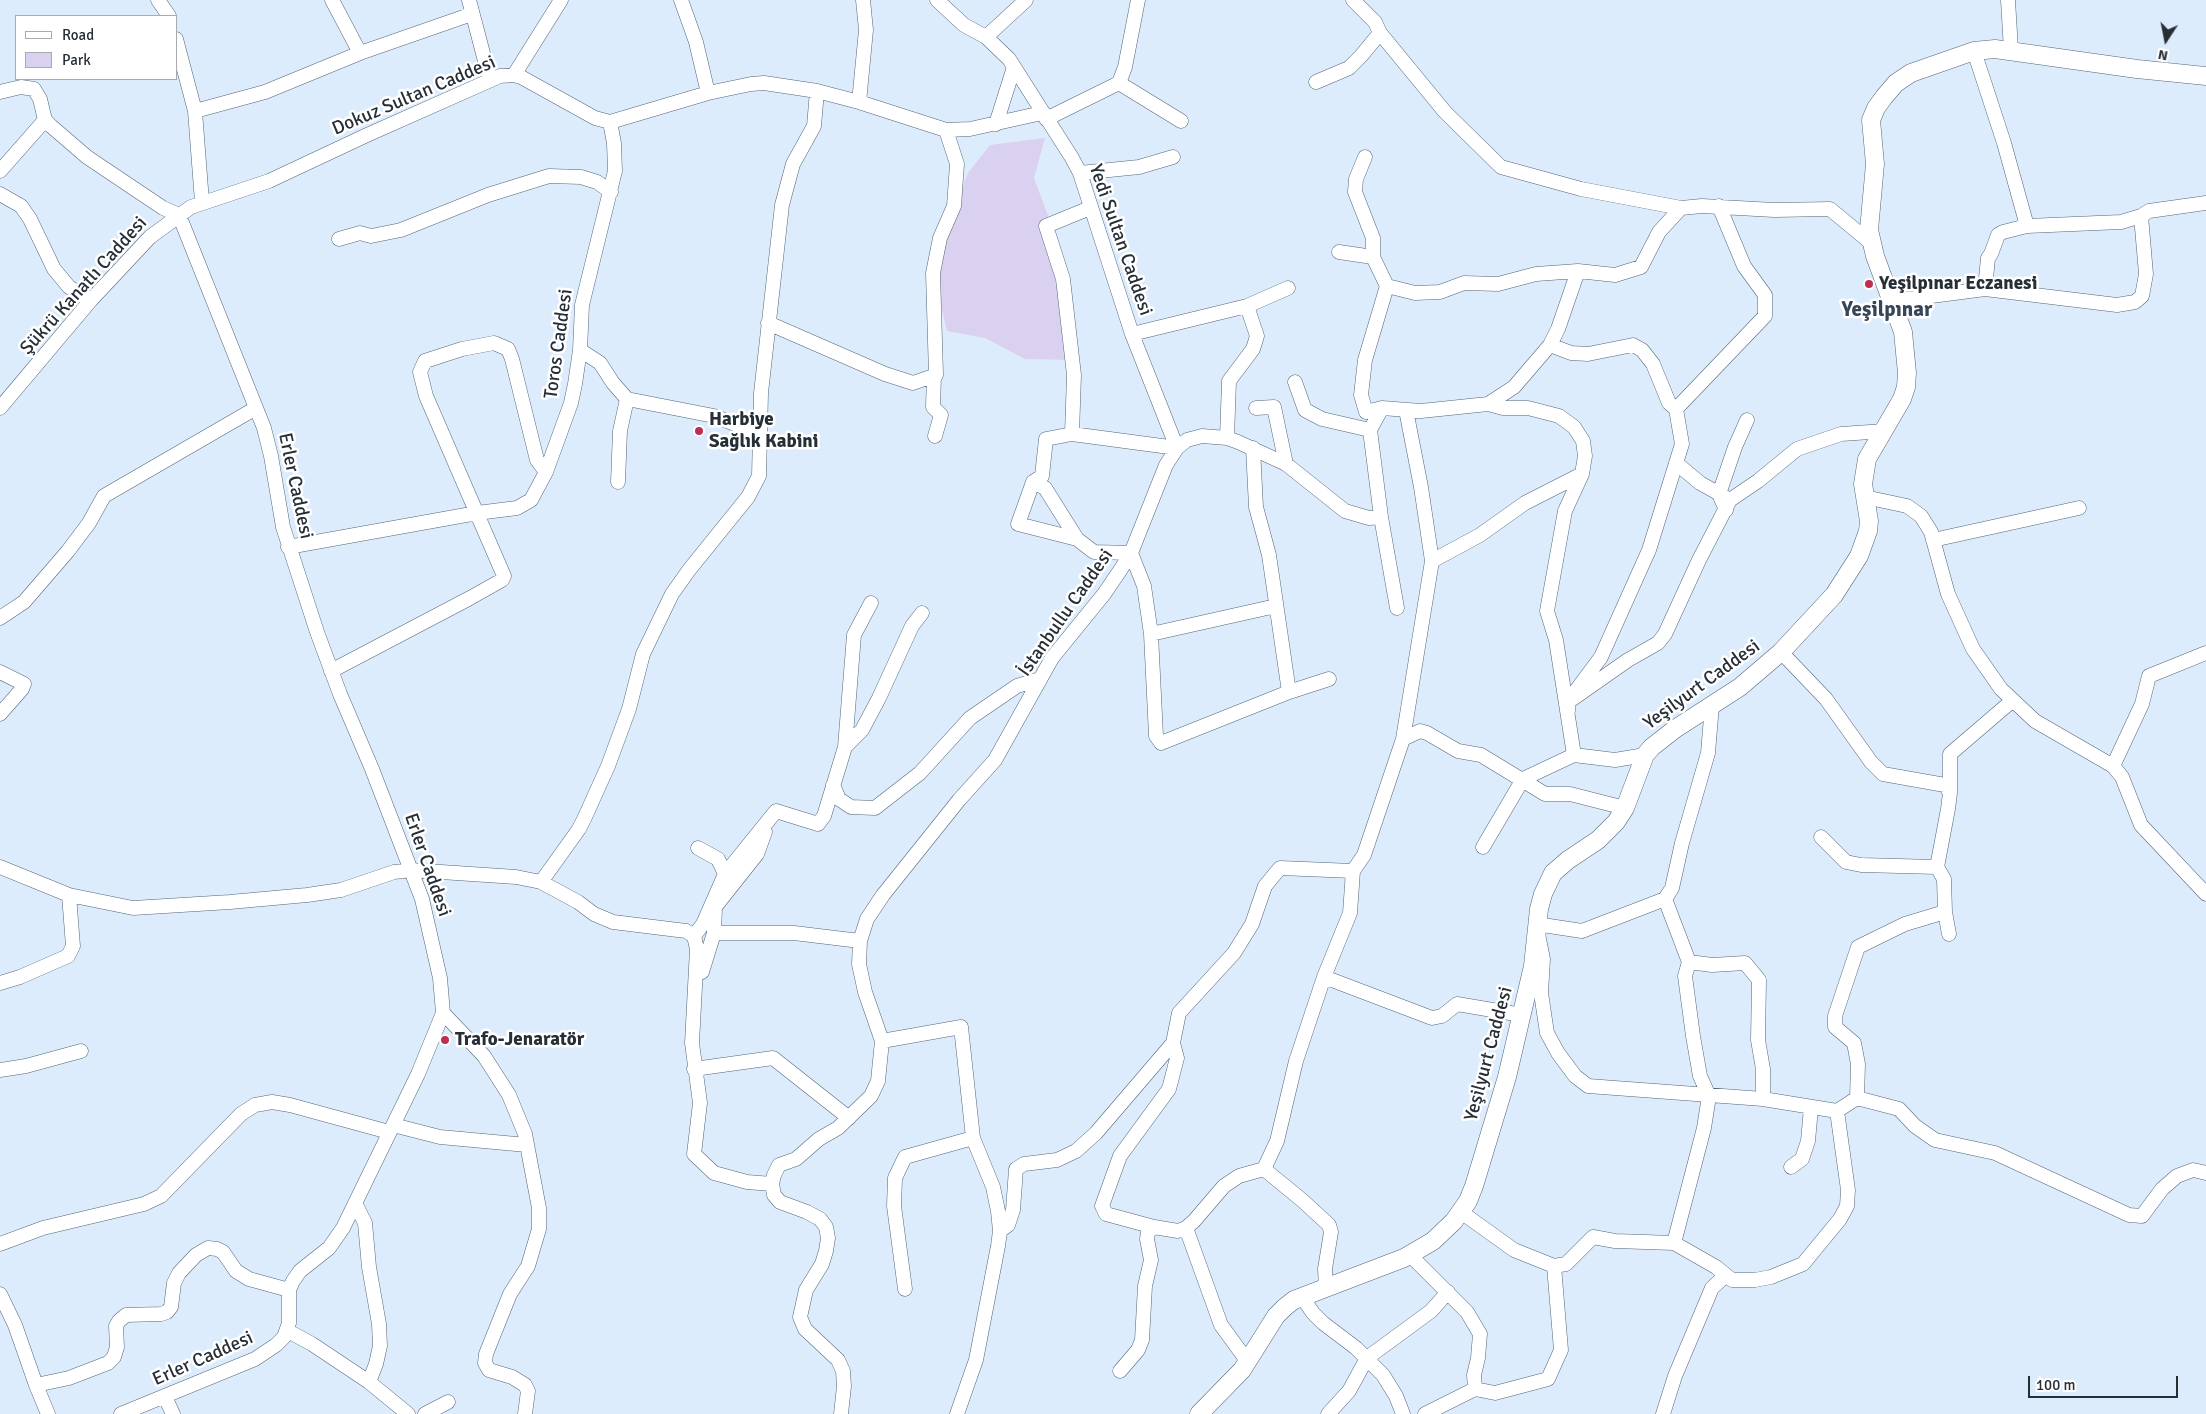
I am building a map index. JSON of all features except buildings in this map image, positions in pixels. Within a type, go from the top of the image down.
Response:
[{"type":"main road","name":"Yeşilyurt Caddesi","points":[[1199,1414],[1248,1362],[1276,1316],[1294,1300],[1410,1255],[1433,1241],[1461,1212],[1468,1201],[1480,1169],[1507,1077],[1533,966],[1536,924],[1543,894],[1553,873],[1606,833],[1625,808],[1645,755],[1663,737],[1740,687],[1781,652],[1834,595],[1859,556],[1868,532],[1869,521],[1863,484],[1867,459],[1902,399],[1906,387],[1907,372],[1903,332],[1870,242],[1869,230],[1875,164],[1871,120],[1876,108],[1896,83],[1911,73],[1974,51],[2010,50],[2137,69],[2206,76]]},
{"type":"street","points":[[158,0],[167,15]]},
{"type":"street","points":[[332,0],[360,52]]},
{"type":"street","points":[[468,0],[490,80]]},
{"type":"street","points":[[514,74],[560,0]]},
{"type":"street","points":[[682,0],[696,42],[708,93]]},
{"type":"street","points":[[859,102],[866,30],[863,0]]},
{"type":"street","name":"Yedi Sultan Caddesi","points":[[937,0],[964,25],[986,37],[997,46],[1014,67],[1080,173],[1132,334],[1178,448]]},
{"type":"street","points":[[986,37],[1026,0]]},
{"type":"street","points":[[610,122],[708,93],[764,83],[817,91],[859,102],[946,130],[959,130],[1044,116],[1118,83],[1125,67],[1138,0]]},
{"type":"street","points":[[1353,0],[1374,22],[1380,33],[1445,112],[1501,167],[1581,189],[1681,208],[1719,206],[1774,210],[1830,209],[1870,242]]},
{"type":"street","points":[[2008,0],[2010,50]]},
{"type":"street","points":[[195,111],[265,92],[360,52],[472,14]]},
{"type":"street","points":[[1316,82],[1349,68],[1362,56],[1380,33]]},
{"type":"street","points":[[178,47],[195,111],[202,202]]},
{"type":"street","points":[[1974,51],[2004,143],[2027,226]]},
{"type":"street","points":[[996,124],[1014,67]]},
{"type":"street","name":"Dokuz Sultan Caddesi","points":[[179,215],[202,202],[262,184],[500,76],[514,74],[595,118],[610,122]]},
{"type":"street","points":[[1118,83],[1181,121]]},
{"type":"street","points":[[0,92],[21,87],[34,90],[40,99],[45,120],[87,157],[163,208],[179,215]]},
{"type":"street","points":[[541,882],[579,829],[585,817],[608,766],[629,709],[643,654],[672,594],[748,497],[759,476],[761,452],[759,438],[768,323],[782,205],[794,164],[814,126],[817,91]]},
{"type":"street","points":[[0,171],[45,120]]},
{"type":"street","name":"Toros Caddesi","points":[[288,547],[477,513],[517,508],[536,493],[546,472],[571,403],[580,350],[582,305],[611,192],[616,159],[610,122]]},
{"type":"street","points":[[935,436],[941,415],[933,407],[934,376],[936,375],[933,273],[940,238],[954,206],[957,164],[946,130]]},
{"type":"street","points":[[1080,173],[1139,167],[1172,157]]},
{"type":"street","points":[[1365,157],[1356,179],[1355,192],[1373,238],[1373,256],[1387,286],[1365,360],[1361,395],[1366,412],[1382,408],[1406,410],[1455,409],[1488,404],[1503,408],[1528,408],[1559,416],[1574,427],[1583,441],[1582,474],[1565,511],[1547,611],[1556,640],[1574,755]]},
{"type":"street","points":[[339,239],[360,233],[371,236],[401,230],[488,195],[549,176],[581,177],[597,182],[611,192]]},
{"type":"street","points":[[0,194],[21,206],[30,219],[54,269],[69,287],[91,300]]},
{"type":"street","points":[[1985,289],[1988,258],[1998,235],[2027,226],[2121,222],[2141,216],[2149,211],[2206,203]]},
{"type":"street","points":[[1676,409],[1765,316],[1765,295],[1744,266],[1719,206]]},
{"type":"street","points":[[1072,434],[1074,375],[1063,279],[1046,226],[1090,208]]},
{"type":"street","points":[[1387,286],[1415,293],[1440,292],[1464,283],[1498,284],[1536,274],[1578,271],[1615,275],[1641,267],[1659,232],[1681,208]]},
{"type":"street","name":"Şükrü Kanatlı Caddesi","points":[[0,408],[91,300],[150,237],[179,215]]},
{"type":"street","name":"Erler Caddesi","points":[[179,215],[268,440],[288,547],[331,671],[372,769],[410,870],[426,916],[440,978],[443,1013],[427,1054],[355,1203],[336,1240],[322,1255],[300,1271],[289,1290]]},
{"type":"street","points":[[1893,301],[1985,289],[2117,305],[2135,302],[2142,296],[2146,274],[2141,216]]},
{"type":"street","points":[[1339,252],[1373,256]]},
{"type":"street","points":[[1488,404],[1514,387],[1550,346],[1558,329],[1578,271]]},
{"type":"street","points":[[1132,334],[1247,306],[1288,288]]},
{"type":"street","points":[[1227,438],[1229,381],[1253,349],[1257,336],[1247,306]]},
{"type":"street","points":[[768,323],[885,374],[913,383],[934,376]]},
{"type":"street","points":[[331,671],[502,580],[504,576],[501,565],[426,396],[420,372],[425,361],[462,349],[494,343],[508,349],[537,460],[546,472]]},
{"type":"street","points":[[1550,346],[1571,353],[1588,354],[1633,345],[1642,350],[1653,364],[1669,403],[1676,409],[1682,444],[1648,550],[1601,657],[1568,702],[1569,717]]},
{"type":"street","points":[[580,350],[600,363],[613,383],[627,399],[714,416],[740,426],[759,438]]},
{"type":"street","points":[[1295,382],[1305,410],[1322,419],[1370,430]]},
{"type":"street","points":[[618,482],[620,430],[627,399]]},
{"type":"street","points":[[0,618],[24,602],[68,551],[89,523],[104,496],[256,408]]},
{"type":"street","points":[[1256,408],[1274,408],[1286,464]]},
{"type":"street","points":[[1382,408],[1370,430],[1381,517],[1397,608]]},
{"type":"street","points":[[1353,871],[1280,868],[1265,886],[1252,924],[1234,953],[1179,1013],[1173,1043],[1177,1058],[1169,1089],[1120,1156],[1102,1206],[1106,1214],[1154,1227],[1178,1230],[1186,1228],[1199,1216],[1224,1186],[1239,1176],[1264,1169],[1277,1141],[1296,1060],[1324,977],[1350,913],[1353,871],[1364,855],[1403,739],[1432,561],[1421,487],[1406,410]]},
{"type":"street","points":[[1568,702],[1628,660],[1658,643],[1665,634],[1725,501],[1735,447],[1747,420]]},
{"type":"street","points":[[1725,501],[1758,482],[1797,449],[1841,434],[1885,431]]},
{"type":"street","points":[[1077,539],[1018,524],[1033,482],[1042,476],[1046,439],[1072,434],[1178,448],[1193,438],[1227,438],[1286,464],[1345,511],[1369,518],[1381,517]]},
{"type":"street","name":"İstanbullu Caddesi","points":[[882,1041],[859,964],[862,931],[872,910],[959,800],[995,760],[1040,678],[1064,643],[1104,594],[1131,553],[1156,487],[1178,448]]},
{"type":"street","points":[[1252,448],[1256,507],[1269,555],[1290,692]]},
{"type":"street","points":[[1676,463],[1725,501]]},
{"type":"street","points":[[1432,561],[1480,534],[1525,504],[1582,474]]},
{"type":"street","points":[[1033,482],[1045,488],[1077,539],[1094,552],[1131,553],[1144,586],[1151,634],[1156,736],[1161,742],[1290,692],[1329,679]]},
{"type":"street","points":[[1866,497],[1907,506],[1921,516],[1931,532],[1948,594],[1973,649],[2001,689],[2035,721],[2113,766],[2122,777],[2141,824],[2206,894]]},
{"type":"street","points":[[1933,540],[2079,508]]},
{"type":"street","points":[[694,936],[702,924],[725,874],[776,812],[818,824],[824,814],[845,747],[854,635],[871,604]]},
{"type":"street","points":[[1151,634],[1276,606]]},
{"type":"street","points":[[845,747],[862,730],[912,626],[922,613]]},
{"type":"street","points":[[1781,652],[1826,699],[1871,762],[1883,774],[1946,784],[1950,793]]},
{"type":"street","points":[[2113,766],[2142,704],[2149,676],[2206,653]]},
{"type":"street","points":[[0,672],[24,684],[22,689],[0,714]]},
{"type":"street","points":[[824,814],[851,807],[875,808],[920,773],[970,718],[1017,686],[1040,678]]},
{"type":"street","points":[[1949,934],[1945,912],[1944,879],[1936,867],[1950,793],[1950,754],[2013,700]]},
{"type":"street","points":[[1712,705],[1708,753],[1682,843],[1672,888],[1665,899],[1582,931],[1536,924],[1543,959],[1541,994],[1547,1033],[1558,1053],[1575,1076],[1588,1086],[1763,1099],[1837,1111],[1857,1098],[1898,1109],[1915,1126],[1935,1140],[1995,1153],[2130,1215],[2142,1216],[2162,1189],[2177,1176],[2193,1170],[2206,1172]]},
{"type":"street","points":[[1403,739],[1420,731],[1427,733],[1458,751],[1481,755],[1545,794],[1570,794],[1625,808]]},
{"type":"street","points":[[1483,846],[1523,780],[1574,755],[1615,760],[1645,755]]},
{"type":"street","points":[[833,785],[839,799],[851,807]]},
{"type":"street","points":[[694,996],[714,933],[715,908],[757,854],[769,822]]},
{"type":"street","points":[[1821,837],[1846,862],[1861,865],[1936,867]]},
{"type":"street","points":[[698,848],[718,859],[725,874]]},
{"type":"street","points":[[0,867],[69,895],[133,908],[230,902],[341,890],[394,872],[410,870],[484,874],[541,882],[578,902],[594,914],[613,922],[686,931],[694,936],[697,949],[692,1043],[700,1103],[694,1154],[714,1173],[747,1182],[772,1184]]},
{"type":"street","points":[[0,982],[20,977],[68,956],[74,946],[69,895]]},
{"type":"street","points":[[1665,899],[1689,962],[1685,976],[1693,1036],[1700,1076],[1709,1096],[1704,1128],[1674,1243]]},
{"type":"street","points":[[1857,1098],[1858,1064],[1854,1042],[1835,1027],[1835,1016],[1858,947],[1905,924],[1945,912]]},
{"type":"street","points":[[714,933],[794,933],[860,941]]},
{"type":"street","points":[[1689,962],[1712,965],[1746,963],[1759,980],[1758,1040],[1763,1069],[1763,1099]]},
{"type":"street","points":[[1324,977],[1432,1018],[1442,1016],[1457,1004],[1522,1015]]},
{"type":"street","points":[[443,1013],[484,1056],[497,1076],[522,1122],[527,1145],[539,1208],[539,1229],[528,1266],[510,1294],[486,1354],[485,1363],[489,1370],[512,1377],[525,1385],[528,1391],[525,1414]]},
{"type":"street","points":[[841,1414],[844,1386],[843,1371],[838,1360],[805,1329],[800,1317],[806,1290],[822,1264],[826,1251],[828,1238],[826,1227],[820,1219],[780,1202],[774,1195],[772,1184],[774,1175],[779,1165],[796,1159],[819,1139],[838,1128],[871,1096],[878,1081],[882,1041],[961,1027],[973,1138],[993,1187],[1000,1231],[976,1360],[957,1414]]},
{"type":"street","points":[[1000,1231],[1008,1225],[1013,1210],[1016,1169],[1024,1164],[1057,1160],[1076,1151],[1096,1133],[1173,1043]]},
{"type":"street","points":[[0,1070],[26,1066],[81,1051]]},
{"type":"street","points":[[694,1069],[773,1058],[849,1118]]},
{"type":"street","points":[[0,1244],[43,1228],[144,1204],[161,1196],[241,1114],[255,1105],[272,1102],[440,1137],[527,1145]]},
{"type":"street","points":[[1791,1167],[1802,1159],[1808,1140],[1811,1108]]},
{"type":"street","points":[[1461,1212],[1514,1250],[1554,1266],[1566,1264],[1594,1237],[1615,1241],[1674,1243],[1732,1280],[1756,1280],[1772,1277],[1803,1264],[1848,1206],[1848,1190],[1837,1111]]},
{"type":"street","points":[[905,1289],[894,1206],[895,1178],[906,1157],[973,1138]]},
{"type":"street","points":[[1264,1169],[1303,1201],[1329,1226],[1331,1232],[1325,1269],[1326,1288]]},
{"type":"street","points":[[355,1203],[365,1223],[368,1267],[379,1324],[380,1346],[369,1382]]},
{"type":"street","points":[[1120,1371],[1138,1350],[1142,1340],[1145,1286],[1151,1260],[1147,1239],[1148,1232],[1154,1227]]},
{"type":"street","points":[[1186,1228],[1221,1325],[1248,1362]]},
{"type":"street","points":[[36,1385],[69,1378],[108,1363],[114,1357],[117,1347],[116,1326],[118,1321],[126,1315],[161,1314],[167,1312],[171,1307],[174,1283],[179,1273],[196,1255],[208,1248],[223,1252],[236,1271],[249,1279],[289,1290],[288,1331],[312,1344],[369,1382],[408,1414]]},
{"type":"street","points":[[1410,1255],[1467,1312],[1480,1334],[1474,1375],[1475,1389]]},
{"type":"street","points":[[1424,1414],[1475,1389],[1495,1393],[1548,1379],[1561,1350],[1554,1266]]},
{"type":"street","points":[[1664,1414],[1674,1376],[1712,1288],[1726,1275]]},
{"type":"street","points":[[1328,1414],[1349,1391],[1367,1358],[1431,1311],[1448,1292]]},
{"type":"street","points":[[0,1294],[16,1325],[48,1414]]},
{"type":"street","points":[[1302,1297],[1323,1323],[1367,1358],[1383,1375],[1396,1396],[1403,1414]]},
{"type":"street","name":"Erler Caddesi","points":[[121,1414],[256,1359],[276,1345],[288,1331]]},
{"type":"street","points":[[165,1397],[173,1414]]},
{"type":"street","points":[[425,1414],[448,1402]]},
{"type":"green space","points":[[1045,138],[1034,178],[1066,264],[1076,360],[1025,359],[985,338],[947,331],[935,279],[948,225],[968,173],[990,145]]},
{"type":"place","name":"Yeşilpınar Eczanesi","points":[[1869,284]]},
{"type":"place","name":"Harbiye Sağlık Kabini","points":[[699,431]]},
{"type":"place","name":"Trafo-Jenaratör","points":[[445,1040]]},
{"type":"district","name":"Yeşilpınar","points":[[1887,310]]}]
